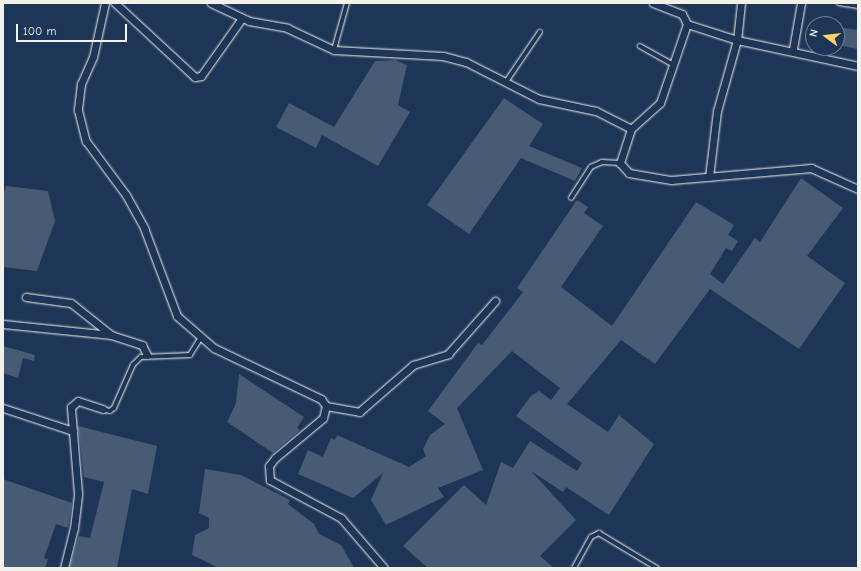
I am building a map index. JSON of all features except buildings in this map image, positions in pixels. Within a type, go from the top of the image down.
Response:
[{"type":"street","points":[[105,3],[93,57],[81,84],[78,110],[86,141],[126,195],[144,228],[177,316],[200,339],[235,359],[308,390],[326,406],[359,412],[413,365],[448,354],[495,301]]},
{"type":"street","points":[[115,3],[195,77],[201,76],[242,18]]},
{"type":"street","points":[[211,3],[242,18],[287,28],[334,50],[443,56],[466,62],[539,99],[596,111],[631,129]]},
{"type":"street","points":[[653,3],[682,14],[687,24],[660,103],[631,129],[620,163],[629,173],[671,180],[811,168],[858,189]]},
{"type":"street","points":[[709,177],[717,111],[737,40],[742,3]]},
{"type":"street","points":[[793,49],[801,3]]},
{"type":"street","points":[[687,24],[737,40],[793,49],[858,66]]},
{"type":"street","points":[[26,297],[71,303],[111,335]]},
{"type":"street","points":[[3,324],[111,335],[142,345],[147,356]]},
{"type":"street","points":[[64,568],[77,504],[72,431],[74,403],[103,409]]},
{"type":"street","points":[[326,406],[323,418],[269,466],[270,480],[341,518],[384,568]]},
{"type":"street","points":[[3,408],[72,431]]},
{"type":"lane","points":[[334,50],[346,3]]},
{"type":"lane","points":[[839,3],[858,6]]},
{"type":"lane","points":[[506,82],[540,32]]},
{"type":"lane","points":[[640,46],[674,64]]},
{"type":"lane","points":[[571,198],[591,166],[602,162],[620,163]]},
{"type":"lane","points":[[103,409],[110,411],[114,408],[133,365],[147,356],[190,355],[200,339]]},
{"type":"lane","points":[[574,568],[591,537],[599,533],[657,568]]}]
